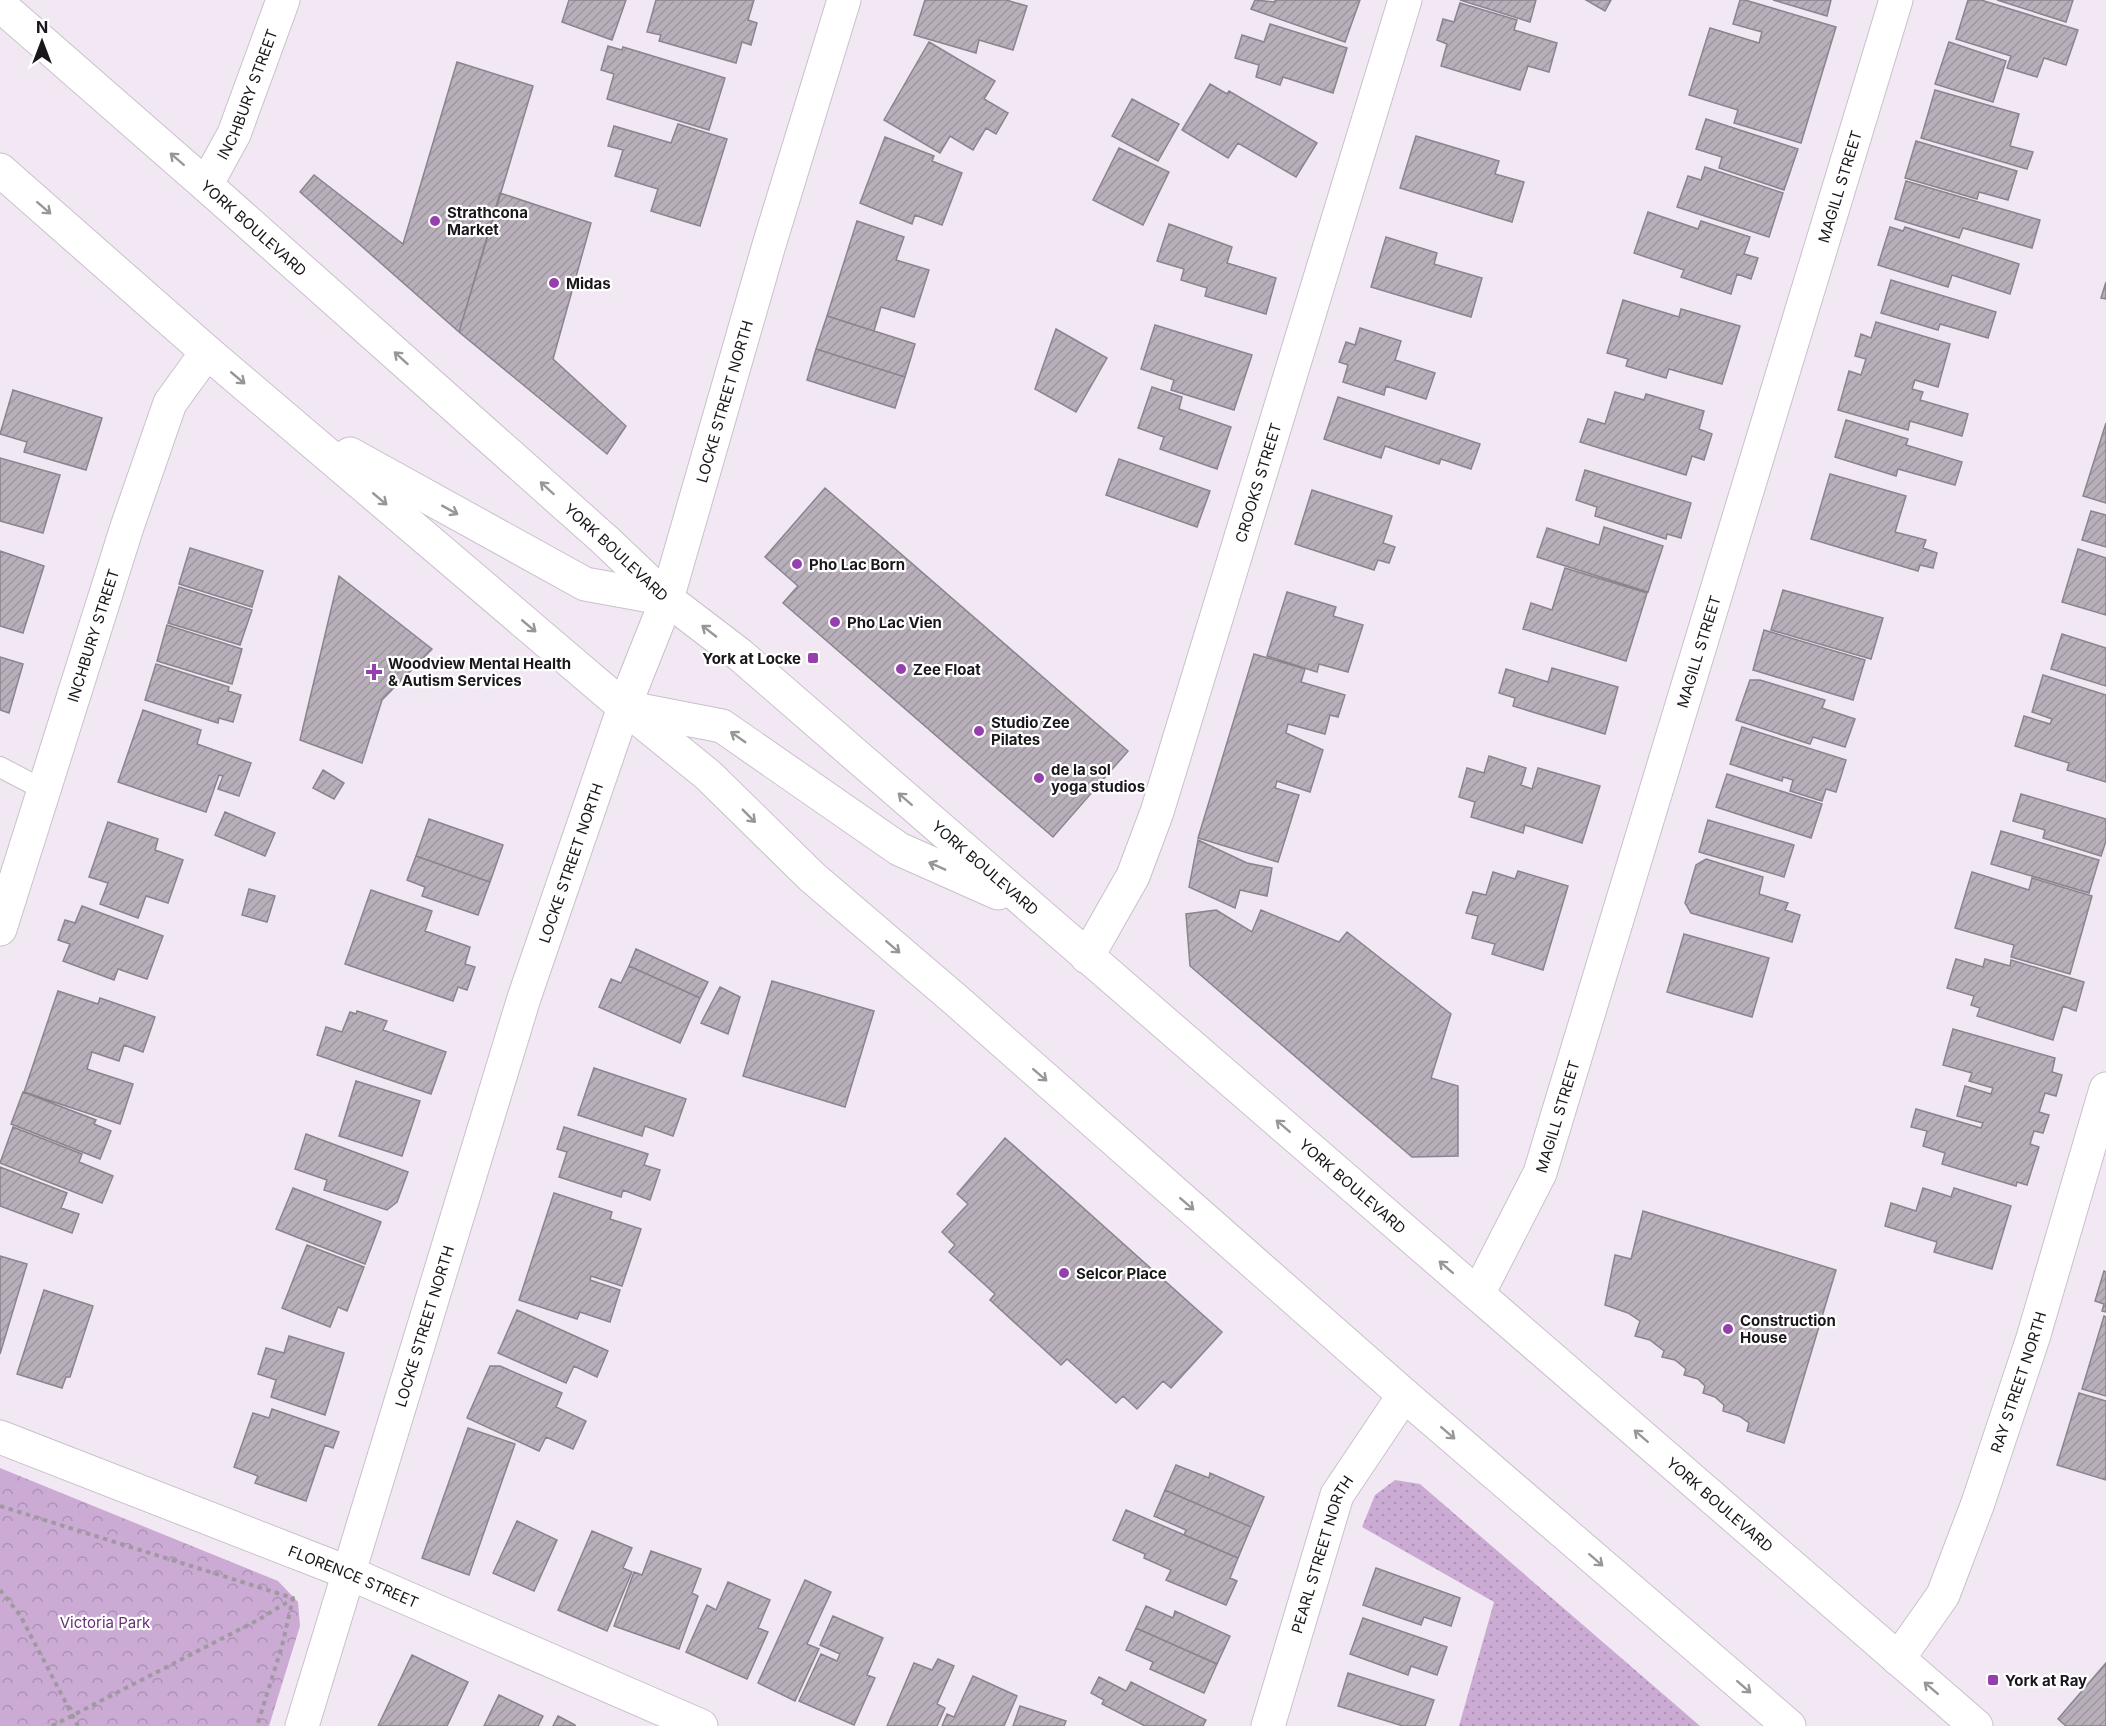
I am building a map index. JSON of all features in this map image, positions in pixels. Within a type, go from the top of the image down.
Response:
[{"type":"street","name":"INCHBURY STREET","points":[[206,185],[234,134],[283,0]]},
{"type":"street","name":"LOCKE STREET NORTH","points":[[302,1726],[524,998],[624,707],[667,599],[766,256],[844,0]]},
{"type":"street","name":"CROOKS STREET","points":[[1087,957],[1133,876],[1157,812],[1405,0]]},
{"type":"street","name":"MAGILL STREET","points":[[1478,1294],[1540,1173],[1896,0]]},
{"type":"street","name":"YORK BOULEVARD","points":[[0,5],[597,532],[667,599],[739,654],[1028,907],[1976,1726]]},
{"type":"street","points":[[0,170],[207,352],[624,707],[708,775],[812,877],[966,1009],[1404,1395],[1789,1726]]},
{"type":"street","name":"INCHBURY STREET","points":[[0,929],[127,527],[170,403],[207,352]]},
{"type":"street","points":[[288,420],[585,584],[667,599]]},
{"type":"street","points":[[624,707],[722,726],[899,849],[1028,907]]},
{"type":"street","name":"RAY STREET NORTH","points":[[1898,1659],[1943,1595],[1978,1503],[2033,1338],[2106,1089]]},
{"type":"street","name":"PEARL STREET NORTH","points":[[1268,1726],[1337,1495],[1404,1395]]},
{"type":"street","name":"FLORENCE STREET","points":[[0,1437],[349,1573],[702,1726]]},
{"type":"lane","points":[[0,767],[44,790]]},
{"type":"path","points":[[0,1506],[293,1598]]},
{"type":"path","points":[[52,1726],[258,1620],[293,1598],[349,1573]]},
{"type":"path","points":[[0,1590],[20,1615],[78,1726]]},
{"type":"path","points":[[256,1726],[282,1646],[293,1598]]},
{"type":"green space","name":"Victoria Park","points":[[0,1468],[278,1581],[298,1602],[300,1626],[269,1726],[0,1726]]},
{"type":"green space","points":[[1395,1480],[1420,1484],[1700,1726],[1459,1726],[1494,1602],[1362,1527],[1375,1495]]},
{"type":"building","points":[[569,0],[626,0],[612,40],[562,22]]},
{"type":"building","points":[[656,0],[754,0],[748,20],[757,23],[751,45],[742,42],[736,63],[659,41],[661,35],[647,32]]},
{"type":"building","points":[[925,0],[1006,0],[1027,6],[1013,50],[979,40],[976,53],[914,35]]},
{"type":"building","points":[[1255,0],[1275,2],[1275,0],[1360,0],[1345,42],[1251,9]]},
{"type":"building","points":[[1460,0],[1536,0],[1530,22]]},
{"type":"building","points":[[1586,0],[1611,0],[1605,11]]},
{"type":"building","points":[[1740,0],[1836,27],[1801,143],[1734,123],[1738,110],[1689,95],[1710,28],[1759,43],[1762,32],[1733,24]]},
{"type":"building","points":[[1773,0],[1831,0],[1827,16]]},
{"type":"building","points":[[1968,0],[1981,0],[2078,30],[2066,65],[2044,58],[2037,77],[2007,68],[2011,56],[1956,39]]},
{"type":"building","points":[[1997,0],[2073,0],[2066,22]]},
{"type":"building","points":[[1460,3],[1517,20],[1514,30],[1557,43],[1549,72],[1528,66],[1520,90],[1441,66],[1447,44],[1437,40],[1443,19],[1454,22]]},
{"type":"building","points":[[1270,24],[1347,48],[1333,93],[1283,77],[1280,85],[1256,77],[1259,65],[1235,58],[1242,35],[1264,42]]},
{"type":"building","points":[[929,42],[995,81],[984,99],[1008,113],[996,134],[986,128],[973,150],[950,136],[940,153],[884,120]]},
{"type":"building","points":[[1949,42],[2006,61],[1993,102],[1935,84]]},
{"type":"building","points":[[608,46],[622,50],[623,47],[725,78],[709,130],[607,99],[614,74],[601,70]]},
{"type":"building","points":[[457,62],[533,86],[459,332],[300,192],[314,175],[403,244]]},
{"type":"building","points":[[1210,84],[1227,94],[1229,91],[1317,143],[1296,177],[1238,143],[1228,158],[1182,130]]},
{"type":"building","points":[[1935,90],[2019,114],[2010,146],[2033,152],[2027,169],[1921,138]]},
{"type":"building","points":[[1132,99],[1179,124],[1158,161],[1112,136]]},
{"type":"building","points":[[1706,119],[1798,149],[1784,190],[1719,168],[1722,157],[1696,149]]},
{"type":"building","points":[[678,124],[727,139],[700,226],[651,211],[658,189],[615,176],[623,150],[608,146],[614,126],[671,143]]},
{"type":"building","points":[[1416,136],[1499,161],[1495,174],[1524,182],[1512,222],[1400,188]]},
{"type":"building","points":[[885,137],[934,156],[932,161],[962,173],[942,225],[915,215],[912,224],[860,203]]},
{"type":"building","points":[[1916,141],[2017,171],[2008,200],[1979,192],[1977,199],[1905,178]]},
{"type":"building","points":[[1119,148],[1169,172],[1143,225],[1093,200]]},
{"type":"building","points":[[1705,167],[1783,193],[1769,237],[1677,207],[1688,176],[1701,180]]},
{"type":"building","points":[[1906,181],[2040,220],[2032,248],[1963,228],[1959,238],[1895,219]]},
{"type":"building","points":[[500,193],[591,223],[553,359],[626,426],[607,454],[459,332]]},
{"type":"building","points":[[1648,212],[1698,229],[1701,221],[1750,237],[1744,254],[1758,258],[1751,279],[1737,274],[1731,294],[1681,277],[1684,270],[1634,253]]},
{"type":"building","points":[[857,221],[904,237],[896,260],[929,270],[914,317],[881,307],[874,331],[827,316]]},
{"type":"building","points":[[1169,224],[1232,247],[1227,263],[1276,278],[1266,314],[1205,296],[1207,288],[1181,280],[1184,269],[1157,261]]},
{"type":"building","points":[[1890,227],[1903,231],[1905,227],[2019,264],[2010,294],[1952,275],[1948,287],[1878,265]]},
{"type":"building","points":[[1386,237],[1437,253],[1434,264],[1482,278],[1471,317],[1371,287]]},
{"type":"building","points":[[1891,280],[1996,312],[1988,338],[1940,324],[1938,330],[1881,313]]},
{"type":"building","points":[[2106,282],[2106,299],[2101,298]]},
{"type":"building","points":[[1623,300],[1679,317],[1681,309],[1740,326],[1722,384],[1669,369],[1666,378],[1626,366],[1628,359],[1607,353]]},
{"type":"building","points":[[827,316],[915,344],[905,377],[816,349]]},
{"type":"building","points":[[1876,322],[1950,344],[1938,387],[1915,380],[1912,389],[1923,392],[1920,400],[1968,414],[1962,436],[1910,421],[1908,430],[1838,410],[1849,371],[1861,375],[1866,359],[1855,356],[1861,334],[1871,338]]},
{"type":"building","points":[[1155,325],[1252,355],[1234,410],[1171,390],[1174,380],[1141,369]]},
{"type":"building","points":[[1360,328],[1401,341],[1395,360],[1435,373],[1426,399],[1386,386],[1384,395],[1343,382],[1348,365],[1339,362],[1346,342],[1355,345]]},
{"type":"building","points":[[1056,329],[1107,358],[1076,412],[1035,389]]},
{"type":"building","points":[[816,349],[905,377],[895,408],[807,380]]},
{"type":"building","points":[[1152,387],[1182,397],[1179,409],[1231,427],[1217,469],[1160,449],[1164,437],[1138,428]]},
{"type":"building","points":[[13,390],[102,418],[86,470],[24,452],[27,442],[0,434]]},
{"type":"building","points":[[1615,392],[1644,400],[1646,394],[1704,411],[1699,429],[1712,434],[1704,460],[1692,456],[1686,475],[1580,442],[1588,419],[1605,424]]},
{"type":"building","points":[[1338,397],[1480,444],[1471,469],[1441,459],[1439,464],[1385,446],[1381,458],[1324,439]]},
{"type":"building","points":[[1846,420],[1908,439],[1906,445],[1962,462],[1955,485],[1898,469],[1896,476],[1835,457]]},
{"type":"building","points":[[2106,423],[2106,503],[2083,496]]},
{"type":"building","points":[[0,458],[60,475],[43,533],[0,521]]},
{"type":"building","points":[[1119,459],[1210,491],[1197,527],[1106,495]]},
{"type":"building","points":[[1585,470],[1691,503],[1681,538],[1667,534],[1666,539],[1595,516],[1597,507],[1576,500]]},
{"type":"building","points":[[1830,474],[1906,496],[1895,532],[1926,540],[1923,548],[1937,553],[1933,568],[1920,565],[1918,571],[1811,539]]},
{"type":"building","points":[[825,488],[1128,751],[1053,837],[783,603],[798,586],[765,557]]},
{"type":"building","points":[[1312,490],[1392,516],[1383,543],[1395,547],[1389,563],[1378,560],[1374,570],[1295,544]]},
{"type":"building","points":[[2091,511],[2106,515],[2106,547],[2082,540]]},
{"type":"building","points":[[1604,527],[1663,546],[1648,592],[1537,557],[1547,528],[1599,545]]},
{"type":"building","points":[[190,548],[263,571],[252,607],[179,584]]},
{"type":"building","points":[[2078,549],[2106,558],[2106,615],[2062,602]]},
{"type":"building","points":[[0,551],[44,566],[23,633],[0,626]]},
{"type":"building","points":[[1565,568],[1647,593],[1626,661],[1523,629],[1531,603],[1552,610]]},
{"type":"building","points":[[339,576],[432,649],[382,700],[362,763],[300,740]]},
{"type":"building","points":[[179,587],[252,610],[240,645],[168,623]]},
{"type":"building","points":[[1783,590],[1883,618],[1871,659],[1771,630]]},
{"type":"building","points":[[1287,592],[1336,607],[1333,616],[1363,625],[1348,672],[1319,664],[1317,672],[1267,656]]},
{"type":"building","points":[[167,625],[242,649],[232,684],[157,661]]},
{"type":"building","points":[[1764,630],[1865,660],[1853,700],[1753,670]]},
{"type":"building","points":[[2062,634],[2106,648],[2106,686],[2051,669]]},
{"type":"building","points":[[1254,654],[1305,669],[1301,682],[1345,695],[1338,717],[1330,715],[1325,734],[1288,724],[1286,733],[1323,750],[1310,792],[1277,781],[1275,788],[1299,795],[1278,862],[1198,838]]},
{"type":"building","points":[[0,657],[23,664],[9,713],[0,710]]},
{"type":"building","points":[[156,664],[229,687],[228,691],[241,695],[233,722],[219,718],[218,723],[145,700]]},
{"type":"building","points":[[1552,668],[1618,687],[1605,734],[1513,706],[1515,698],[1499,693],[1506,669],[1548,682]]},
{"type":"building","points":[[2043,675],[2106,695],[2106,782],[2067,770],[2069,763],[2015,746],[2024,716],[2050,724],[2052,719],[2032,712]]},
{"type":"building","points":[[1750,680],[1760,680],[1825,700],[1822,708],[1855,719],[1845,747],[1813,737],[1810,744],[1736,720]]},
{"type":"building","points":[[143,710],[201,730],[197,744],[251,763],[239,796],[218,789],[223,776],[219,775],[206,812],[118,782]]},
{"type":"building","points":[[1742,727],[1846,760],[1836,792],[1826,789],[1822,801],[1790,791],[1793,780],[1783,777],[1782,781],[1730,764]]},
{"type":"building","points":[[1489,756],[1526,768],[1521,785],[1532,789],[1538,768],[1600,786],[1582,843],[1525,825],[1523,833],[1471,817],[1475,802],[1459,797],[1467,768],[1484,773]]},
{"type":"building","points":[[323,770],[344,783],[334,799],[313,788]]},
{"type":"building","points":[[1727,774],[1822,804],[1811,838],[1716,807]]},
{"type":"building","points":[[2021,794],[2106,819],[2106,841],[2101,856],[2043,838],[2045,830],[2013,821]]},
{"type":"building","points":[[225,812],[275,833],[265,856],[215,835]]},
{"type":"building","points":[[429,819],[503,845],[490,882],[416,856]]},
{"type":"building","points":[[1708,820],[1794,845],[1784,877],[1699,852]]},
{"type":"building","points":[[108,822],[158,839],[155,850],[183,860],[168,903],[146,896],[138,918],[100,904],[108,883],[89,877]]},
{"type":"building","points":[[2001,831],[2099,860],[2089,893],[1991,864]]},
{"type":"building","points":[[1198,840],[1247,863],[1272,868],[1267,896],[1240,890],[1235,908],[1189,887]]},
{"type":"building","points":[[416,856],[490,882],[478,915],[422,896],[425,887],[407,880]]},
{"type":"building","points":[[1706,859],[1763,877],[1759,894],[1788,903],[1785,910],[1800,915],[1792,942],[1691,913],[1685,903],[1696,865]]},
{"type":"building","points":[[1518,871],[1568,886],[1543,970],[1492,954],[1495,944],[1472,938],[1478,916],[1466,913],[1473,892],[1486,895],[1493,872],[1515,879]]},
{"type":"building","points":[[1972,872],[2029,890],[2032,878],[2092,896],[2070,974],[2011,957],[2014,945],[1955,928]]},
{"type":"building","points":[[249,889],[275,896],[267,922],[242,915]]},
{"type":"building","points":[[371,890],[432,911],[425,931],[470,947],[465,964],[475,967],[467,990],[458,987],[453,1001],[345,964]]},
{"type":"building","points":[[82,906],[163,936],[147,979],[118,969],[114,980],[63,961],[70,944],[58,940],[65,920],[75,923]]},
{"type":"building","points":[[1216,910],[1252,932],[1261,910],[1339,942],[1347,932],[1451,1014],[1431,1078],[1458,1086],[1458,1156],[1412,1157],[1190,966],[1186,914]]},
{"type":"building","points":[[1684,934],[1769,958],[1752,1017],[1667,992]]},
{"type":"building","points":[[636,949],[708,982],[700,998],[629,966]]},
{"type":"building","points":[[1956,959],[1983,967],[1985,959],[2010,966],[2011,960],[2084,982],[2076,1011],[2063,1006],[2053,1040],[1977,1016],[1980,1008],[1971,1005],[1974,996],[1947,988]]},
{"type":"building","points":[[629,966],[700,998],[680,1043],[599,1007],[611,979],[621,983]]},
{"type":"building","points":[[772,981],[874,1011],[845,1107],[743,1076]]},
{"type":"building","points":[[720,987],[740,997],[728,1034],[701,1023]]},
{"type":"building","points":[[58,991],[98,1004],[100,998],[155,1017],[143,1052],[124,1045],[119,1061],[92,1052],[87,1069],[133,1084],[120,1124],[24,1092]]},
{"type":"building","points":[[357,1011],[387,1021],[383,1030],[446,1052],[431,1094],[317,1055],[326,1027],[342,1032],[350,1012],[356,1014]]},
{"type":"building","points":[[1953,1029],[2055,1058],[2052,1072],[2062,1075],[2056,1096],[2045,1093],[2039,1112],[2049,1115],[2043,1133],[2034,1131],[2030,1144],[2039,1147],[2027,1185],[2017,1182],[2016,1186],[1942,1164],[1945,1153],[1923,1146],[1927,1131],[1911,1127],[1916,1109],[1981,1128],[1983,1123],[1957,1116],[1965,1086],[1991,1094],[1993,1088],[1969,1081],[1972,1073],[1943,1065]]},
{"type":"building","points":[[594,1068],[686,1099],[673,1136],[645,1126],[642,1136],[578,1115]]},
{"type":"building","points":[[356,1081],[420,1101],[402,1156],[339,1136]]},
{"type":"building","points":[[23,1092],[96,1120],[94,1124],[111,1131],[100,1159],[11,1124]]},
{"type":"building","points":[[13,1127],[82,1154],[79,1162],[113,1176],[102,1203],[0,1163]]},
{"type":"building","points":[[564,1127],[648,1154],[644,1165],[660,1170],[650,1200],[623,1190],[621,1197],[559,1177],[567,1152],[557,1149]]},
{"type":"building","points":[[306,1134],[408,1172],[397,1202],[387,1210],[324,1190],[327,1180],[295,1169]]},
{"type":"building","name":"Selcor Place","points":[[1005,1138],[1222,1332],[1171,1388],[1163,1381],[1137,1409],[1123,1396],[1116,1403],[1067,1359],[1061,1365],[990,1300],[995,1294],[949,1252],[955,1245],[942,1232],[968,1204],[957,1194]]},
{"type":"building","points":[[0,1167],[67,1193],[61,1208],[79,1214],[72,1233],[0,1206]]},
{"type":"building","points":[[293,1188],[381,1222],[365,1264],[276,1229]]},
{"type":"building","points":[[1923,1188],[1951,1197],[1954,1188],[2011,1206],[1992,1269],[1934,1252],[1937,1242],[1885,1226],[1891,1203],[1916,1211]]},
{"type":"building","points":[[554,1193],[612,1212],[610,1219],[641,1229],[622,1286],[591,1276],[590,1280],[620,1290],[610,1322],[580,1312],[577,1319],[519,1300]]},
{"type":"building","name":"Construction House","points":[[1643,1211],[1836,1270],[1784,1443],[1747,1431],[1749,1423],[1739,1416],[1723,1411],[1724,1405],[1715,1397],[1703,1393],[1705,1386],[1698,1379],[1684,1375],[1686,1369],[1675,1360],[1662,1357],[1664,1351],[1650,1340],[1635,1336],[1640,1321],[1628,1313],[1605,1305],[1615,1255],[1631,1259]]},
{"type":"building","points":[[307,1245],[364,1267],[347,1311],[338,1307],[330,1327],[282,1308]]},
{"type":"building","points":[[0,1256],[27,1264],[0,1354]]},
{"type":"building","points":[[2104,1271],[2106,1272],[2106,1312],[2102,1311],[2104,1304],[2095,1301]]},
{"type":"building","points":[[44,1290],[93,1306],[70,1377],[66,1377],[62,1388],[17,1374]]},
{"type":"building","points":[[517,1310],[608,1351],[597,1377],[574,1366],[566,1383],[498,1353]]},
{"type":"building","points":[[2104,1316],[2106,1317],[2106,1396],[2082,1389]]},
{"type":"building","points":[[289,1336],[344,1353],[325,1415],[271,1397],[276,1380],[258,1374],[266,1348],[284,1353]]},
{"type":"building","points":[[490,1366],[500,1366],[562,1393],[556,1407],[586,1421],[573,1449],[546,1437],[539,1451],[467,1418]]},
{"type":"building","points":[[2079,1393],[2106,1401],[2106,1480],[2057,1465]]},
{"type":"building","points":[[272,1409],[339,1432],[333,1448],[325,1445],[306,1501],[255,1483],[258,1476],[234,1467],[253,1413],[269,1418]]},
{"type":"building","points":[[468,1428],[515,1444],[469,1575],[422,1558]]},
{"type":"building","points":[[1176,1465],[1209,1478],[1210,1473],[1264,1497],[1251,1527],[1165,1490]]},
{"type":"building","points":[[1165,1490],[1251,1527],[1238,1558],[1184,1535],[1186,1530],[1154,1516]]},
{"type":"building","points":[[1126,1510],[1238,1558],[1230,1578],[1237,1581],[1226,1605],[1166,1580],[1171,1570],[1144,1558],[1145,1554],[1113,1540]]},
{"type":"building","points":[[517,1521],[557,1540],[534,1591],[493,1573]]},
{"type":"building","points":[[592,1531],[632,1548],[623,1568],[632,1572],[607,1631],[558,1610]]},
{"type":"building","points":[[651,1551],[701,1569],[692,1593],[698,1596],[679,1649],[614,1626],[634,1572],[642,1575]]},
{"type":"building","points":[[1376,1568],[1460,1598],[1451,1626],[1424,1617],[1421,1625],[1363,1605]]},
{"type":"building","points":[[805,1580],[831,1592],[807,1644],[819,1649],[795,1701],[758,1683]]},
{"type":"building","points":[[728,1582],[770,1600],[758,1628],[768,1632],[747,1679],[686,1652],[707,1605],[716,1610]]},
{"type":"building","points":[[1146,1606],[1173,1618],[1175,1611],[1230,1636],[1217,1664],[1136,1628]]},
{"type":"building","points":[[833,1616],[883,1638],[867,1675],[875,1678],[854,1725],[799,1701],[821,1654],[837,1661],[840,1654],[820,1645]]},
{"type":"building","points":[[1363,1618],[1447,1647],[1437,1675],[1411,1666],[1408,1675],[1350,1654]]},
{"type":"building","points":[[1136,1628],[1217,1664],[1204,1693],[1150,1669],[1153,1662],[1126,1650]]},
{"type":"building","points":[[412,1655],[468,1682],[447,1726],[378,1726]]},
{"type":"building","points":[[938,1659],[954,1666],[937,1704],[945,1708],[937,1726],[887,1726],[914,1663],[932,1670]]},
{"type":"building","points":[[2106,1663],[2106,1726],[2066,1726],[2058,1719]]},
{"type":"building","points":[[1348,1673],[1434,1700],[1425,1726],[1403,1726],[1338,1706]]},
{"type":"building","points":[[973,1676],[1017,1696],[1004,1726],[942,1726],[947,1714],[954,1717]]},
{"type":"building","points":[[1099,1677],[1126,1691],[1131,1682],[1206,1720],[1203,1726],[1145,1726],[1102,1704],[1104,1700],[1091,1693]]},
{"type":"building","points":[[499,1695],[543,1716],[538,1726],[484,1726]]},
{"type":"building","points":[[1020,1706],[1066,1721],[1064,1726],[1013,1726]]},
{"type":"building","points":[[558,1716],[575,1725],[575,1726],[553,1726]]},
{"type":"place","name":"Strathcona Market","points":[[435,221]]},
{"type":"place","name":"Midas","points":[[554,283]]},
{"type":"place","name":"Pho Lac Born","points":[[797,564]]},
{"type":"place","name":"Pho Lac Vien","points":[[835,622]]},
{"type":"place","name":"York at Locke","points":[[813,658]]},
{"type":"place","name":"Zee Float","points":[[901,669]]},
{"type":"place","name":"Woodview Mental Health & Autism Services","points":[[374,672]]},
{"type":"place","name":"Studio Zee Pilates","points":[[979,731]]},
{"type":"place","name":"de la sol yoga studios","points":[[1039,778]]},
{"type":"place","name":"Selcor Place","points":[[1064,1273]]},
{"type":"place","name":"Construction House","points":[[1728,1329]]},
{"type":"place","name":"York at Ray","points":[[1993,1680]]}]
